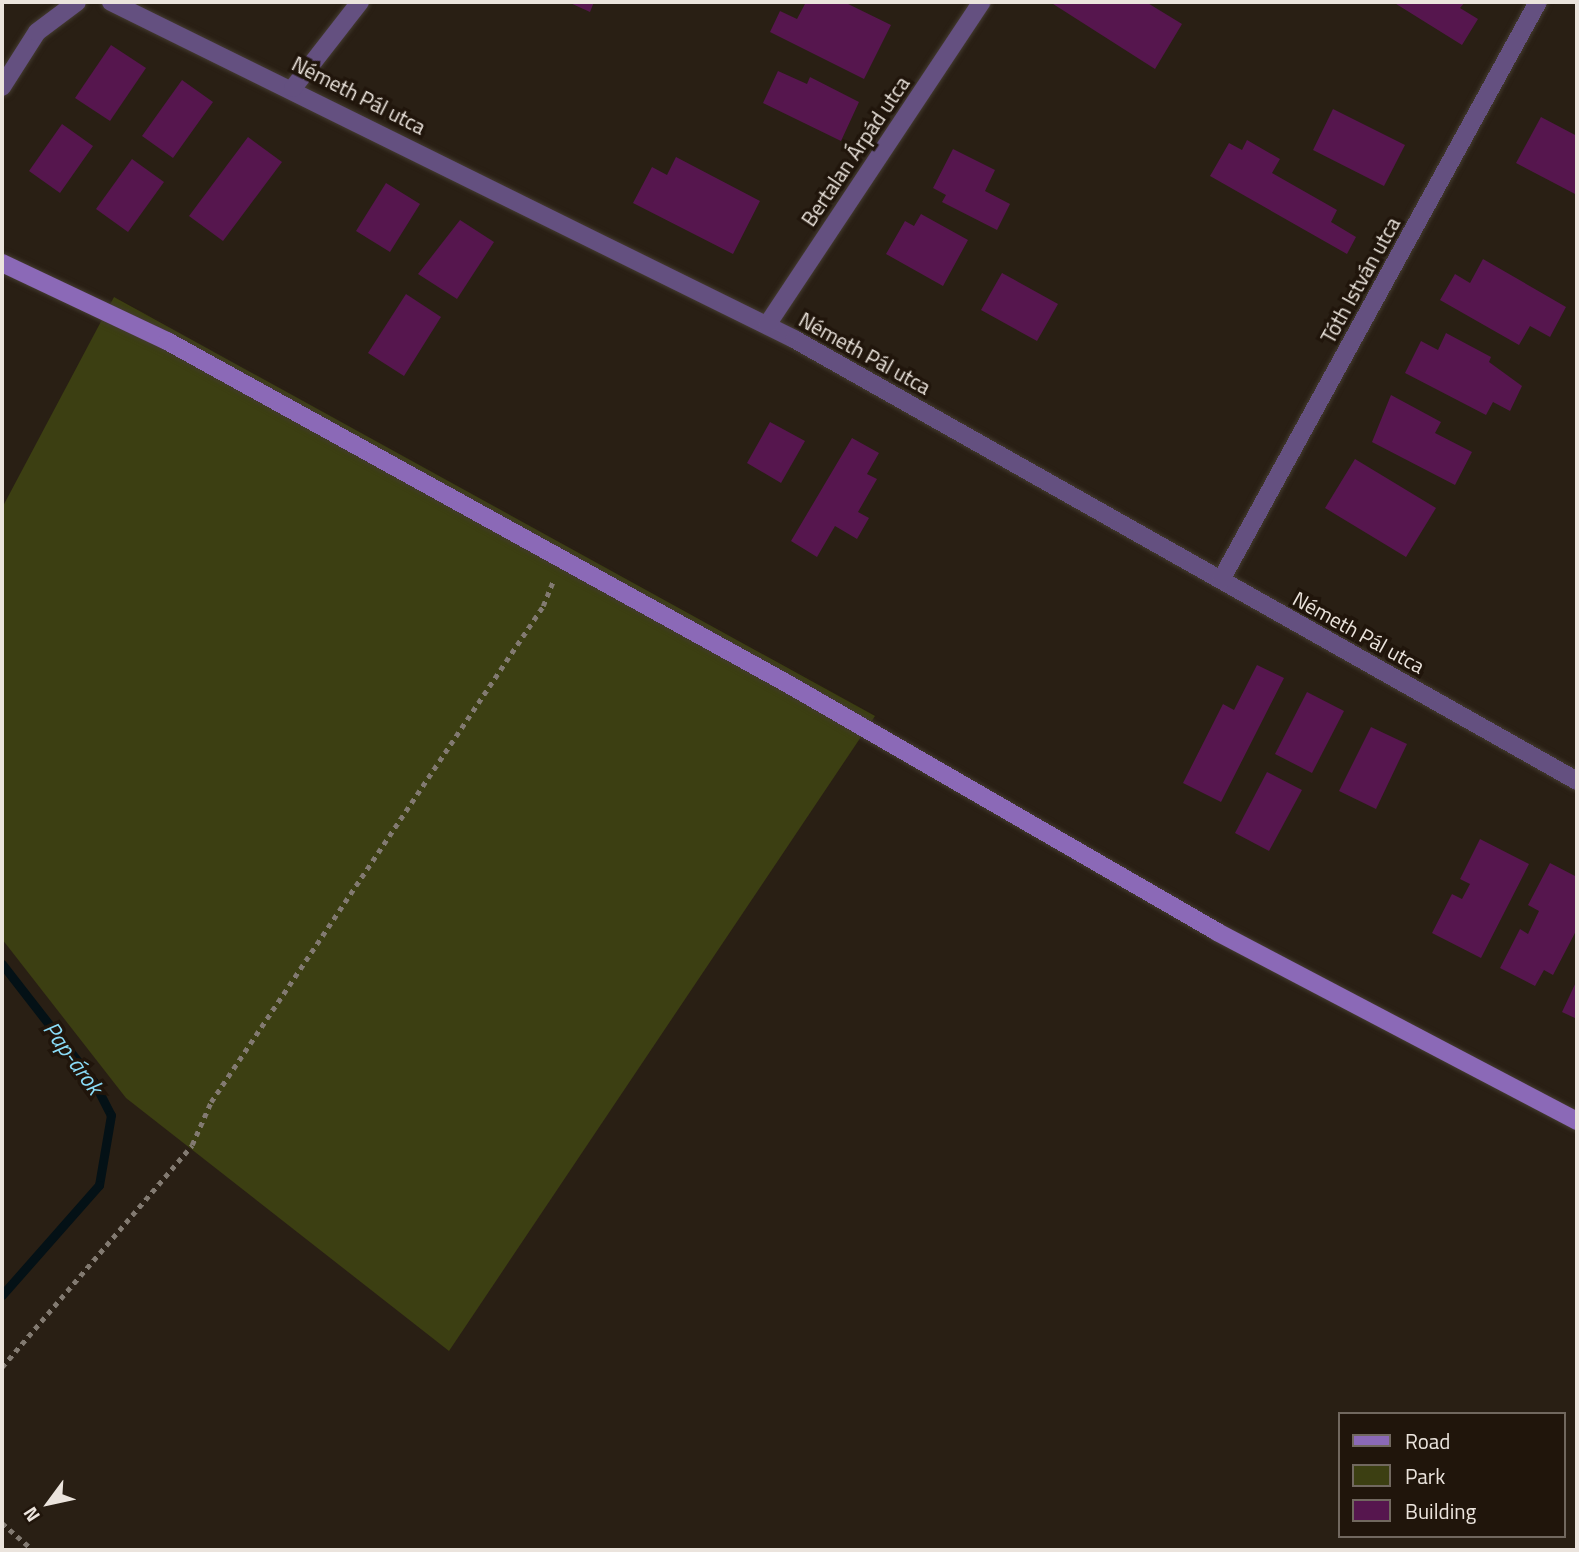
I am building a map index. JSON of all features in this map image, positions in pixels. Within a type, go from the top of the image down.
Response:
[{"type":"main road","points":[[2,263],[105,307],[563,559],[1217,932],[1577,1121]]},
{"type":"street","points":[[2,87],[37,32],[77,2]]},
{"type":"street","name":"Németh Pál utca","points":[[111,2],[293,88],[767,325],[1577,781]]},
{"type":"street","points":[[293,88],[359,2]]},
{"type":"street","name":"Bertalan Árpád utca","points":[[767,325],[982,2]]},
{"type":"street","name":"Tóth István utca","points":[[1221,580],[1538,2]]},
{"type":"path","points":[[2,1367],[192,1146],[211,1102],[543,606],[563,559]]},
{"type":"path","points":[[2,1523],[33,1550]]},
{"type":"green space","points":[[114,297],[875,716],[449,1351],[126,1098],[2,939],[2,508]]},
{"type":"building","points":[[568,2],[594,2],[590,12]]},
{"type":"building","points":[[806,2],[844,2],[891,25],[864,79],[770,32],[780,11],[797,19]]},
{"type":"building","points":[[1050,2],[1146,2],[1182,24],[1155,69]]},
{"type":"building","points":[[1393,2],[1465,2],[1460,8],[1478,19],[1462,45]]},
{"type":"building","points":[[111,45],[146,68],[110,121],[75,98]]},
{"type":"building","points":[[778,71],[807,84],[810,77],[859,102],[841,141],[763,103]]},
{"type":"building","points":[[182,80],[213,102],[173,158],[142,136]]},
{"type":"building","points":[[1333,109],[1405,145],[1384,186],[1313,150]]},
{"type":"building","points":[[1541,117],[1577,136],[1577,195],[1516,163]]},
{"type":"building","points":[[62,124],[93,146],[60,193],[29,171]]},
{"type":"building","points":[[248,137],[282,162],[223,241],[189,216]]},
{"type":"building","points":[[1247,140],[1280,159],[1272,173],[1337,210],[1331,222],[1356,237],[1347,254],[1210,176],[1229,143],[1242,150]]},
{"type":"building","points":[[953,149],[995,170],[985,191],[1010,204],[997,230],[942,202],[946,195],[933,188]]},
{"type":"building","points":[[676,157],[760,201],[733,254],[633,203],[652,167],[667,175]]},
{"type":"building","points":[[132,159],[164,182],[128,232],[96,209]]},
{"type":"building","points":[[386,183],[420,204],[390,252],[356,231]]},
{"type":"building","points":[[921,214],[968,240],[943,286],[886,254],[905,221],[914,226]]},
{"type":"building","points":[[460,220],[494,242],[457,299],[418,274]]},
{"type":"building","points":[[1483,259],[1566,307],[1550,337],[1530,326],[1519,345],[1440,300],[1455,274],[1470,283]]},
{"type":"building","points":[[1002,273],[1058,304],[1037,341],[981,310]]},
{"type":"building","points":[[406,294],[441,317],[404,376],[368,353]]},
{"type":"building","points":[[1446,333],[1491,357],[1489,362],[1522,386],[1510,411],[1493,402],[1486,415],[1405,373],[1421,341],[1438,350]]},
{"type":"building","points":[[1391,395],[1441,422],[1435,433],[1472,452],[1455,485],[1372,442]]},
{"type":"building","points":[[770,422],[805,441],[781,483],[747,463]]},
{"type":"building","points":[[852,438],[879,453],[867,474],[877,479],[858,512],[869,518],[857,539],[835,526],[817,557],[791,541]]},
{"type":"building","points":[[1355,459],[1436,508],[1406,557],[1325,508]]},
{"type":"building","points":[[1257,665],[1284,678],[1221,802],[1183,783],[1223,704],[1234,710]]},
{"type":"building","points":[[1307,692],[1344,711],[1312,773],[1275,754]]},
{"type":"building","points":[[1371,727],[1407,744],[1376,809],[1339,791]]},
{"type":"building","points":[[1267,772],[1302,790],[1269,851],[1235,833]]},
{"type":"building","points":[[1480,839],[1529,864],[1481,958],[1432,933],[1452,894],[1462,899],[1470,884],[1460,879]]},
{"type":"building","points":[[1550,863],[1577,877],[1577,929],[1553,975],[1544,970],[1535,986],[1500,968],[1520,929],[1528,934],[1539,911],[1528,905]]},
{"type":"building","points":[[1577,980],[1577,1019],[1562,1012]]},
{"type":"waterway","name":"Pap-árok","points":[[2,964],[94,1082],[111,1115],[99,1185],[2,1295]]}]
